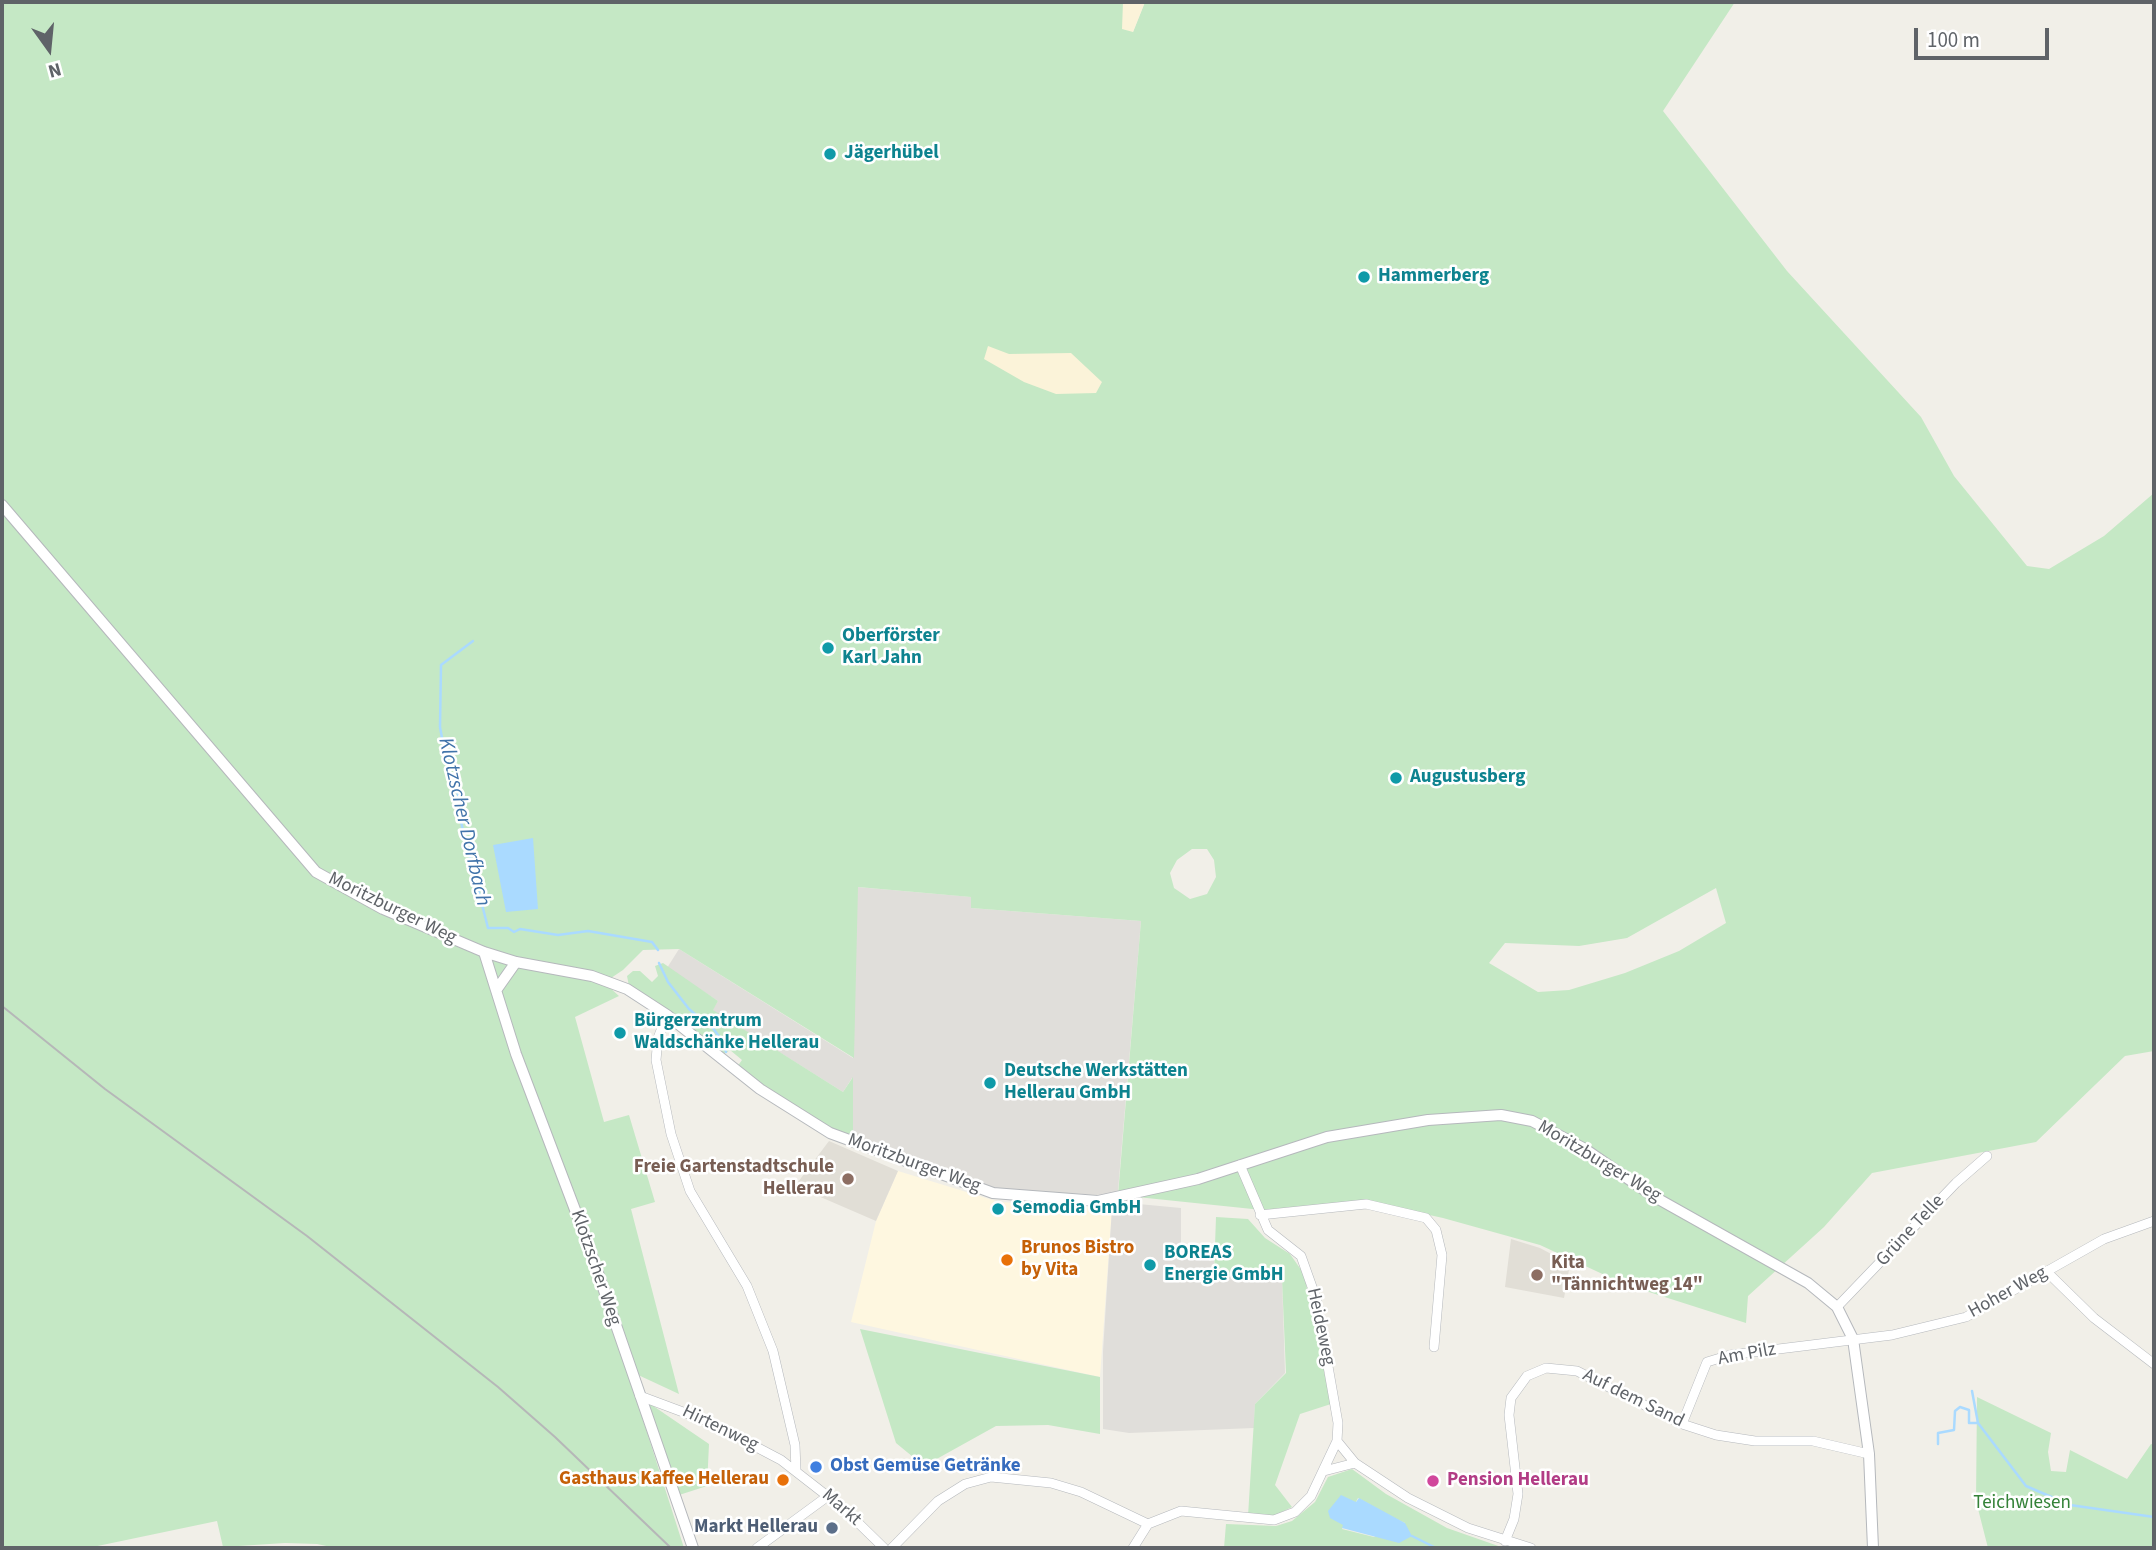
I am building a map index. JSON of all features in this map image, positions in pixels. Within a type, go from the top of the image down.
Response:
[{"type":"street","name":"Moritzburger Weg","points":[[2,505],[316,872],[383,909],[484,952],[516,962],[592,976],[615,984],[667,1015],[760,1089],[818,1127],[917,1167],[993,1193],[1105,1200],[1172,1186],[1327,1137],[1390,1125],[1501,1115],[1532,1121],[1584,1149],[1653,1196],[1808,1283],[1838,1307],[1853,1339],[1869,1454],[1872,1548]]},
{"type":"street","name":"Klotzscher Weg","points":[[484,952],[516,1054],[588,1244],[693,1548]]},
{"type":"street","points":[[497,989],[516,962]]},
{"type":"street","points":[[667,1015],[658,1038],[656,1060],[671,1134],[691,1191],[747,1286],[773,1351],[795,1446],[796,1471]]},
{"type":"street","name":"Grüne Telle","points":[[1838,1307],[1955,1183],[1987,1156]]},
{"type":"street","name":"Heideweg","points":[[1240,1165],[1268,1230],[1301,1256],[1316,1298],[1337,1412],[1337,1441]]},
{"type":"street","points":[[1260,1215],[1366,1204],[1426,1218],[1436,1230],[1442,1255],[1434,1347]]},
{"type":"street","name":"Hoher Weg","points":[[1853,1339],[1930,1328],[1966,1317],[2104,1240],[2154,1221]]},
{"type":"street","points":[[2046,1271],[2094,1318],[2154,1364]]},
{"type":"street","name":"Am Pilz","points":[[1682,1424],[1707,1362],[1731,1355],[1853,1339]]},
{"type":"street","name":"Auf dem Sand","points":[[1505,1541],[1514,1518],[1518,1494],[1509,1415],[1511,1398],[1527,1376],[1546,1368],[1577,1371],[1682,1424],[1734,1439],[1813,1441],[1869,1454]]},
{"type":"street","name":"Hirtenweg","points":[[640,1396],[707,1421],[763,1450],[796,1471]]},
{"type":"street","points":[[1133,1548],[1148,1524],[1181,1510],[1274,1520],[1294,1511],[1311,1496],[1337,1441],[1355,1463],[1408,1498],[1468,1528],[1531,1548]]},
{"type":"street","points":[[1324,1471],[1355,1463]]},
{"type":"street","name":"Markt","points":[[796,1471],[828,1496],[884,1548]]},
{"type":"street","points":[[892,1548],[938,1501],[965,1484],[990,1477],[1051,1483],[1081,1492],[1148,1524]]},
{"type":"street","points":[[757,1548],[795,1523],[828,1496]]},
{"type":"shaded area","points":[[857,887],[972,897],[971,908],[1141,921],[1117,1202],[1181,1208],[1181,1257],[1214,1259],[1214,1274],[1282,1278],[1285,1373],[1255,1404],[1254,1428],[1129,1433],[1103,1429],[1103,1351],[1112,1208],[1102,1195],[995,1189],[853,1138],[852,1078],[843,1092],[712,1010],[718,1001],[667,968],[679,949],[853,1058]]},
{"type":"shaded area","name":"Freie Gartenstadtschule Hellerau","points":[[829,1141],[898,1171],[876,1221],[795,1186]]},
{"type":"shaded area","points":[[898,1171],[999,1202],[1112,1208],[1100,1377],[851,1322],[876,1221]]},
{"type":"shaded area","name":"Kita \"Tännichtweg 14\"","points":[[1511,1239],[1540,1248],[1570,1264],[1564,1298],[1505,1287]]},
{"type":"green space","points":[[2,2],[1123,2],[1133,32],[1145,2],[1735,2],[1663,111],[1787,271],[1921,417],[1954,476],[2027,566],[2049,569],[2104,536],[2154,493],[2154,1051],[2125,1056],[2036,1142],[1872,1173],[1824,1227],[1748,1296],[1746,1323],[1624,1284],[1540,1245],[1443,1218],[1366,1201],[1262,1210],[1118,1195],[1141,921],[971,908],[971,897],[858,887],[854,1058],[679,949],[643,950],[611,978],[608,986],[619,996],[575,1017],[604,1122],[629,1115],[655,1202],[631,1209],[679,1394],[636,1374],[629,1376],[684,1548],[336,1548],[317,1544],[285,1543],[223,1547],[217,1521],[88,1548],[2,1548]],"holes":[[[1192,849],[1207,849],[1214,860],[1216,877],[1207,894],[1190,899],[1174,888],[1170,873],[1177,860]],[[1716,888],[1726,923],[1679,951],[1625,973],[1569,990],[1538,992],[1489,963],[1505,943],[1579,946],[1627,938]]]},
{"type":"green space","points":[[663,963],[718,1001],[713,1010],[843,1092],[853,1077],[853,1138],[830,1129],[760,1085],[737,1067],[742,1060],[730,1050],[723,1055],[670,1012],[629,986],[627,976],[633,971],[640,971],[652,982],[658,976],[655,966]]},
{"type":"green space","points":[[1216,1217],[1248,1219],[1265,1238],[1290,1254],[1304,1274],[1331,1404],[1300,1414],[1275,1485],[1292,1507],[1274,1516],[1248,1516],[1255,1404],[1286,1373],[1282,1279],[1214,1274]]},
{"type":"green space","points":[[860,1329],[1100,1377],[1100,1434],[1048,1425],[996,1426],[924,1466],[896,1443]]},
{"type":"green space","name":"Teichwiesen","points":[[1977,1397],[2051,1433],[2048,1452],[2051,1471],[2066,1472],[2070,1450],[2127,1479],[2151,1444],[2154,1445],[2154,1548],[1988,1548],[1976,1501]]},
{"type":"green space","points":[[643,1399],[709,1444],[707,1486],[676,1496]]},
{"type":"green space","points":[[1352,1469],[1386,1494],[1447,1528],[1504,1548],[1224,1548],[1226,1524],[1276,1526],[1292,1521],[1315,1502],[1328,1477]],"holes":[[[1358,1498],[1405,1523],[1374,1537],[1342,1529]]]},
{"type":"sand","points":[[1123,2],[1145,2],[1133,32],[1122,29]]},
{"type":"sand","points":[[988,346],[1009,354],[1071,353],[1102,382],[1096,393],[1056,394],[1024,382],[984,359]]},
{"type":"water","points":[[533,838],[538,909],[506,912],[493,845]]},
{"type":"water","points":[[1341,1495],[1356,1502],[1359,1498],[1405,1523],[1412,1536],[1399,1543],[1342,1528],[1343,1525],[1330,1518],[1328,1511]]},
{"type":"waterway","name":"Klotzscher Dorfbach","points":[[473,641],[441,665],[440,727],[449,776],[458,794],[461,822],[488,928],[508,928],[514,932],[520,929],[558,935],[588,931],[652,942],[658,950]]},
{"type":"waterway","name":"Klotzscher Dorfbach","points":[[659,963],[668,982],[689,1009],[710,1024],[723,1042],[726,1052]]},
{"type":"waterway","points":[[1972,1391],[1978,1423],[2026,1486],[2070,1505],[2154,1517]]},
{"type":"waterway","points":[[1938,1444],[1938,1433],[1954,1430],[1955,1411],[1960,1407],[1969,1410],[1969,1423],[1977,1423]]},
{"type":"waterway","points":[[1412,1536],[1436,1548]]},
{"type":"tram line","points":[[2,1006],[105,1089],[307,1236],[498,1387],[555,1437],[671,1548]]},
{"type":"place","name":"Jägerhübel","points":[[830,154]]},
{"type":"place","name":"Hammerberg","points":[[1364,277]]},
{"type":"place","name":"Oberförster Karl Jahn","points":[[828,648]]},
{"type":"place","name":"Augustusberg","points":[[1396,778]]},
{"type":"place","name":"Bürgerzentrum Waldschänke Hellerau","points":[[620,1033]]},
{"type":"place","name":"Deutsche Werkstätten Hellerau GmbH","points":[[990,1083]]},
{"type":"place","name":"Freie Gartenstadtschule Hellerau","points":[[848,1179]]},
{"type":"place","name":"Semodia GmbH","points":[[998,1209]]},
{"type":"place","name":"Brunos Bistro by Vita","points":[[1007,1260]]},
{"type":"place","name":"BOREAS Energie GmbH","points":[[1150,1265]]},
{"type":"place","name":"Kita \"Tännichtweg 14\"","points":[[1537,1275]]},
{"type":"place","name":"Obst Gemüse Getränke","points":[[816,1467]]},
{"type":"place","name":"Gasthaus Kaffee Hellerau","points":[[783,1480]]},
{"type":"place","name":"Pension Hellerau","points":[[1433,1481]]},
{"type":"place","name":"Markt Hellerau","points":[[832,1528]]}]
